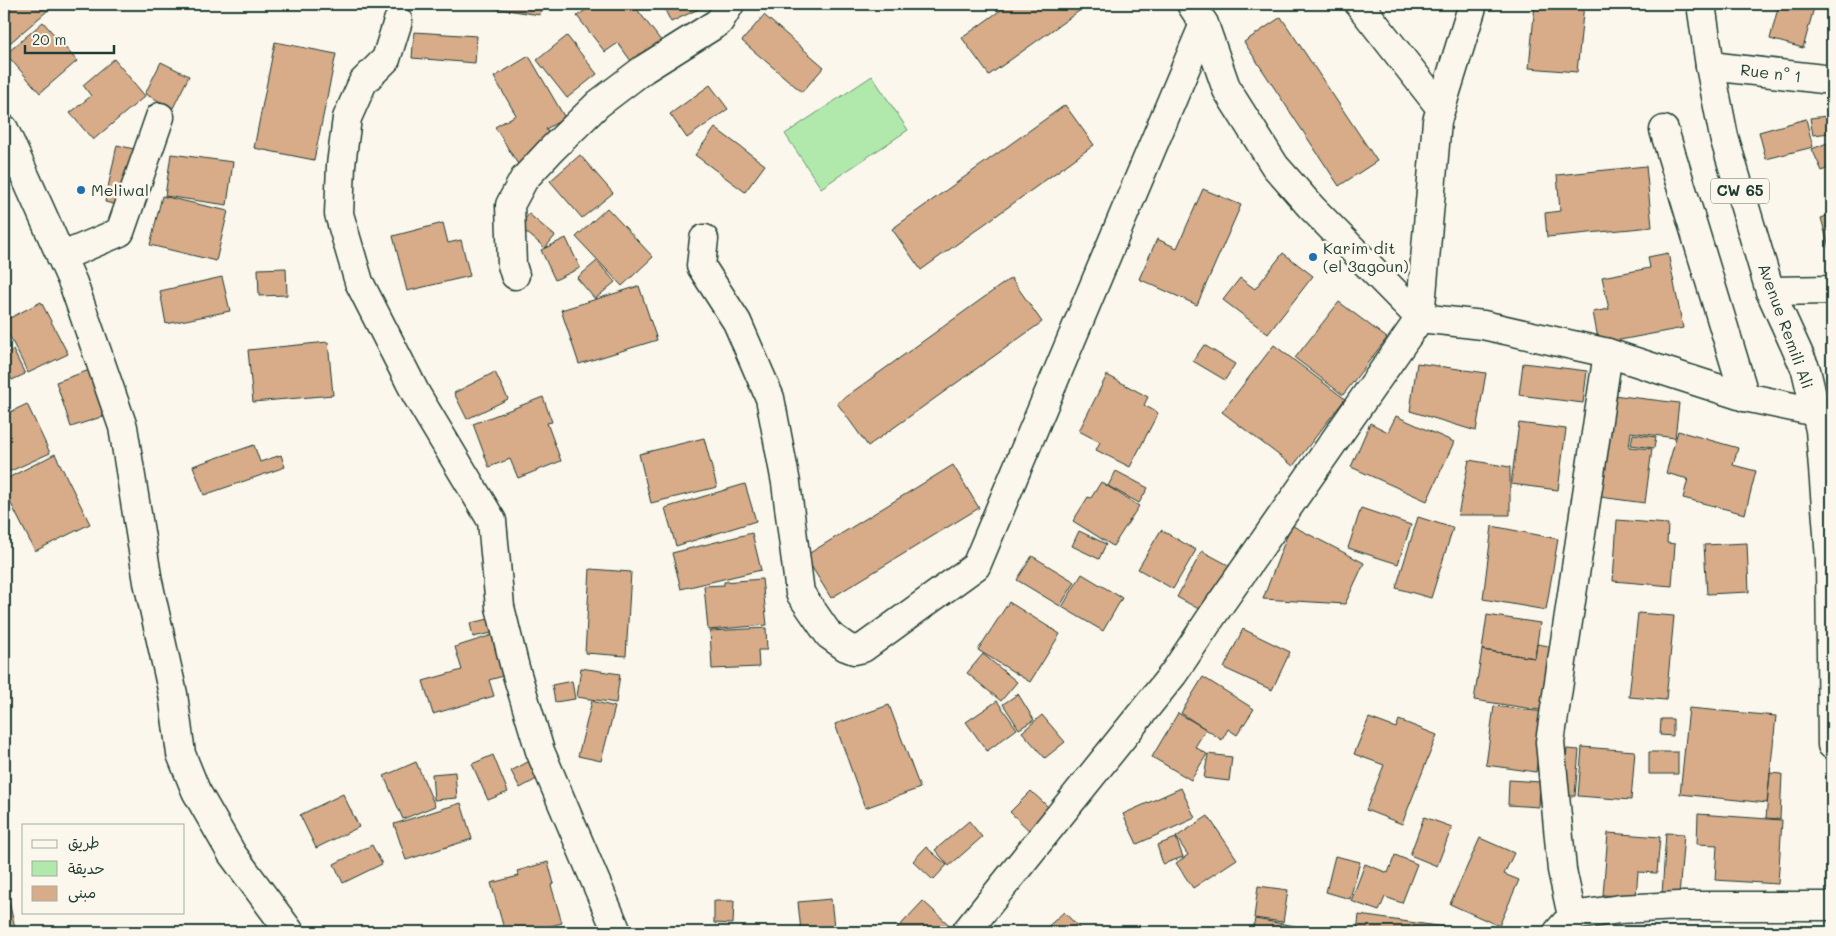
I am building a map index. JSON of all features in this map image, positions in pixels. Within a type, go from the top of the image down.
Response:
[{"type":"street","points":[[515,275],[512,264],[510,205],[524,178],[598,104],[644,69],[719,22],[730,4]]},
{"type":"street","points":[[1359,4],[1440,107]]},
{"type":"street","points":[[966,932],[1174,673],[1420,318],[1436,120],[1473,4]]},
{"type":"street","name":"Avenue Remili Ali","points":[[1701,4],[1710,66],[1724,138],[1770,291],[1806,370],[1823,422],[1830,559],[1832,745]]},
{"type":"street","points":[[704,239],[701,266],[737,322],[770,398],[786,483],[800,593],[830,635],[846,647],[854,650],[863,648],[976,566],[1198,14]]},
{"type":"street","points":[[1198,14],[1227,90],[1275,166],[1311,207],[1420,318],[1483,325],[1608,353],[1823,422]]},
{"type":"street","points":[[398,21],[386,59],[363,82],[347,118],[340,165],[339,214],[359,282],[416,394],[492,521],[500,607],[515,668],[540,751],[617,932]]},
{"type":"street","name":"Rue n° 1","points":[[1710,66],[1832,80]]},
{"type":"street","points":[[61,257],[120,232],[160,117]]},
{"type":"street","points":[[4,129],[73,284],[123,427],[148,582],[173,694],[181,754],[196,792],[232,854],[290,932]]},
{"type":"street","points":[[1664,130],[1745,397]]},
{"type":"street","points":[[1770,291],[1832,290]]},
{"type":"street","points":[[1608,353],[1550,742],[1565,924],[1620,909],[1679,906],[1832,906]]},
{"type":"green space","points":[[872,76],[908,130],[821,188],[785,134]]},
{"type":"building","points":[[4,4],[51,4],[53,6],[4,48]]},
{"type":"building","points":[[495,4],[542,4],[540,15],[494,8]]},
{"type":"building","points":[[588,4],[633,4],[665,46],[636,68],[618,43],[605,52],[577,16],[590,7]]},
{"type":"building","points":[[662,4],[709,4],[671,22]]},
{"type":"building","points":[[1009,4],[1089,4],[989,75],[962,38]]},
{"type":"building","points":[[1535,4],[1584,4],[1577,72],[1529,68]]},
{"type":"building","points":[[1779,4],[1815,4],[1803,48],[1770,39]]},
{"type":"building","points":[[764,15],[824,67],[802,92],[742,41]]},
{"type":"building","points":[[1281,17],[1377,161],[1339,186],[1244,42]]},
{"type":"building","points":[[43,22],[77,61],[40,93],[6,54]]},
{"type":"building","points":[[414,32],[477,36],[475,63],[412,58]]},
{"type":"building","points":[[567,36],[597,74],[567,98],[537,60]]},
{"type":"building","points":[[275,42],[336,54],[314,160],[254,148]]},
{"type":"building","points":[[529,56],[565,118],[546,129],[555,144],[519,166],[495,127],[516,115],[494,77]]},
{"type":"building","points":[[114,59],[145,96],[93,140],[70,113],[91,96],[83,85]]},
{"type":"building","points":[[161,62],[189,76],[173,108],[145,94]]},
{"type":"building","points":[[710,85],[728,109],[687,138],[670,114]]},
{"type":"building","points":[[1065,105],[1094,145],[921,270],[892,229]]},
{"type":"building","points":[[1827,116],[1830,133],[1813,135],[1810,118]]},
{"type":"building","points":[[1806,119],[1813,147],[1766,159],[1759,132]]},
{"type":"building","points":[[715,128],[765,165],[745,192],[695,155]]},
{"type":"building","points":[[1832,141],[1832,178],[1828,168],[1822,171],[1812,149]]},
{"type":"building","points":[[117,145],[138,150],[126,207],[105,202]]},
{"type":"building","points":[[171,154],[233,162],[227,205],[165,196]]},
{"type":"building","points":[[580,155],[613,193],[582,218],[550,181]]},
{"type":"building","points":[[1646,166],[1652,227],[1547,237],[1545,213],[1560,211],[1557,175]]},
{"type":"building","points":[[1203,189],[1241,205],[1197,305],[1139,279],[1157,239],[1177,248]]},
{"type":"building","points":[[162,196],[228,211],[216,261],[150,245]]},
{"type":"building","points":[[607,208],[653,257],[622,286],[576,237]]},
{"type":"building","points":[[529,214],[555,236],[545,248],[519,226]]},
{"type":"building","points":[[1832,214],[1832,258],[1821,218]]},
{"type":"building","points":[[443,223],[448,243],[461,240],[470,276],[407,291],[393,236]]},
{"type":"building","points":[[566,238],[580,268],[555,280],[541,250]]},
{"type":"building","points":[[1283,253],[1313,276],[1268,334],[1223,300],[1240,278],[1255,289]]},
{"type":"building","points":[[1668,253],[1683,328],[1599,344],[1593,312],[1609,309],[1602,277],[1650,268],[1648,257]]},
{"type":"building","points":[[597,261],[615,282],[595,299],[577,278]]},
{"type":"building","points":[[286,268],[287,295],[259,296],[258,269]]},
{"type":"building","points":[[222,277],[230,311],[166,324],[160,291]]},
{"type":"building","points":[[1011,278],[1042,322],[868,446],[837,403]]},
{"type":"building","points":[[639,286],[657,340],[579,364],[561,310]]},
{"type":"building","points":[[41,302],[68,354],[28,373],[4,325],[4,321]]},
{"type":"building","points":[[1339,302],[1387,338],[1343,395],[1295,358]]},
{"type":"building","points":[[328,342],[333,395],[253,402],[248,350]]},
{"type":"building","points":[[1204,345],[1235,364],[1225,380],[1193,361]]},
{"type":"building","points":[[1274,345],[1345,399],[1293,466],[1222,412]]},
{"type":"building","points":[[13,350],[25,374],[12,380],[4,363],[4,354]]},
{"type":"building","points":[[1417,363],[1486,373],[1476,431],[1410,411]]},
{"type":"building","points":[[1523,363],[1587,371],[1583,403],[1519,395]]},
{"type":"building","points":[[98,367],[113,413],[71,427],[56,382]]},
{"type":"building","points":[[495,372],[508,399],[467,419],[454,393]]},
{"type":"building","points":[[1107,375],[1148,397],[1144,405],[1158,413],[1130,467],[1096,450],[1100,442],[1079,431]]},
{"type":"building","points":[[1613,395],[1679,403],[1675,438],[1631,432],[1629,447],[1652,449],[1645,503],[1600,497]]},
{"type":"building","points":[[543,397],[552,422],[547,423],[561,461],[518,478],[510,459],[489,467],[473,424]]},
{"type":"building","points":[[27,404],[50,453],[4,474],[4,415]]},
{"type":"building","points":[[1396,416],[1454,442],[1427,501],[1351,467],[1370,423],[1388,432]]},
{"type":"building","points":[[1519,423],[1566,429],[1558,490],[1511,484]]},
{"type":"building","points":[[1678,431],[1738,448],[1733,465],[1756,471],[1745,514],[1683,498],[1688,479],[1666,473]]},
{"type":"building","points":[[1633,434],[1656,437],[1654,448],[1631,445]]},
{"type":"building","points":[[704,438],[717,487],[651,503],[639,454]]},
{"type":"building","points":[[254,445],[260,462],[281,455],[285,467],[204,495],[193,466]]},
{"type":"building","points":[[55,454],[90,524],[35,551],[4,490],[4,480]]},
{"type":"building","points":[[1469,460],[1510,467],[1510,515],[1458,515]]},
{"type":"building","points":[[953,465],[979,508],[831,598],[805,556]]},
{"type":"building","points":[[1116,471],[1148,488],[1139,503],[1108,486]]},
{"type":"building","points":[[1101,482],[1139,506],[1113,546],[1073,521],[1088,497],[1091,498]]},
{"type":"building","points":[[745,484],[756,521],[676,546],[665,508]]},
{"type":"building","points":[[1361,508],[1411,525],[1398,564],[1348,548]]},
{"type":"building","points":[[1418,517],[1453,528],[1431,598],[1396,588]]},
{"type":"building","points":[[1617,520],[1668,524],[1667,543],[1675,544],[1672,586],[1613,581]]},
{"type":"building","points":[[1291,525],[1364,563],[1345,604],[1263,599]]},
{"type":"building","points":[[1492,526],[1558,539],[1546,610],[1483,599]]},
{"type":"building","points":[[1161,530],[1196,550],[1173,589],[1138,569]]},
{"type":"building","points":[[1079,531],[1106,544],[1099,559],[1072,546]]},
{"type":"building","points":[[752,533],[761,570],[681,589],[672,553]]},
{"type":"building","points":[[1747,543],[1749,592],[1707,594],[1704,545]]},
{"type":"building","points":[[1202,551],[1232,567],[1206,613],[1177,597]]},
{"type":"building","points":[[1032,556],[1075,582],[1060,606],[1017,580]]},
{"type":"building","points":[[590,569],[631,572],[626,656],[585,653]]},
{"type":"building","points":[[1082,574],[1122,598],[1103,631],[1062,607]]},
{"type":"building","points":[[762,579],[767,625],[708,630],[704,586],[724,585],[724,582]]},
{"type":"building","points":[[1009,602],[1060,634],[1030,682],[978,650]]},
{"type":"building","points":[[1638,613],[1674,616],[1666,700],[1629,697]]},
{"type":"building","points":[[1487,615],[1540,623],[1535,658],[1482,650]]},
{"type":"building","points":[[489,619],[492,633],[473,637],[470,623]]},
{"type":"building","points":[[766,628],[767,650],[758,650],[759,667],[712,669],[710,631]]},
{"type":"building","points":[[1243,629],[1290,652],[1272,690],[1224,668]]},
{"type":"building","points":[[502,632],[514,673],[489,680],[494,696],[433,714],[423,681],[462,670],[455,647]]},
{"type":"building","points":[[1537,644],[1556,647],[1546,711],[1474,700],[1482,650],[1535,658]]},
{"type":"building","points":[[983,654],[1017,682],[1001,701],[967,673]]},
{"type":"building","points":[[581,668],[620,674],[616,703],[577,697]]},
{"type":"building","points":[[1203,677],[1254,709],[1237,735],[1228,729],[1222,740],[1181,713]]},
{"type":"building","points":[[572,681],[575,699],[555,702],[552,685]]},
{"type":"building","points":[[1018,694],[1034,720],[1019,729],[1003,704]]},
{"type":"building","points":[[592,701],[615,707],[601,761],[578,756]]},
{"type":"building","points":[[997,701],[1017,729],[987,751],[966,722]]},
{"type":"building","points":[[889,705],[920,788],[865,808],[835,724]]},
{"type":"building","points":[[1494,706],[1544,712],[1536,772],[1486,765]]},
{"type":"building","points":[[1689,708],[1776,716],[1767,803],[1680,794]]},
{"type":"building","points":[[1178,713],[1206,729],[1195,747],[1207,754],[1191,780],[1152,757]]},
{"type":"building","points":[[1042,715],[1065,742],[1045,758],[1022,732]]},
{"type":"building","points":[[1369,718],[1396,728],[1399,720],[1437,735],[1402,824],[1366,810],[1384,765],[1354,754]]},
{"type":"building","points":[[1661,719],[1673,719],[1673,736],[1660,735]]},
{"type":"building","points":[[1582,747],[1635,751],[1631,800],[1578,796]]},
{"type":"building","points":[[1567,749],[1579,750],[1575,796],[1562,796]]},
{"type":"building","points":[[1649,752],[1678,752],[1678,774],[1649,774]]},
{"type":"building","points":[[1208,754],[1232,757],[1229,781],[1204,778]]},
{"type":"building","points":[[493,755],[508,792],[488,800],[472,764]]},
{"type":"building","points":[[537,757],[546,774],[520,788],[511,771]]},
{"type":"building","points":[[416,762],[435,806],[403,819],[384,776]]},
{"type":"building","points":[[455,772],[457,798],[434,800],[432,774]]},
{"type":"building","points":[[1770,773],[1782,774],[1780,819],[1766,818]]},
{"type":"building","points":[[1509,780],[1540,782],[1539,807],[1508,805]]},
{"type":"building","points":[[1181,788],[1195,818],[1137,844],[1123,814]]},
{"type":"building","points":[[1031,791],[1058,816],[1037,838],[1010,812]]},
{"type":"building","points":[[343,794],[359,827],[316,848],[300,815]]},
{"type":"building","points":[[461,803],[472,839],[406,860],[394,824]]},
{"type":"building","points":[[1698,814],[1782,820],[1778,884],[1715,880],[1717,845],[1697,844]]},
{"type":"building","points":[[1208,816],[1237,859],[1193,888],[1176,863],[1188,855],[1176,837]]},
{"type":"building","points":[[1424,817],[1452,827],[1437,866],[1410,855]]},
{"type":"building","points":[[969,821],[982,837],[949,866],[935,850]]},
{"type":"building","points":[[1608,833],[1660,837],[1657,873],[1638,872],[1636,897],[1603,895]]},
{"type":"building","points":[[1666,833],[1684,834],[1679,896],[1662,895]]},
{"type":"building","points":[[1176,838],[1183,857],[1163,864],[1157,845]]},
{"type":"building","points":[[1480,838],[1514,853],[1504,874],[1519,880],[1499,926],[1450,904]]},
{"type":"building","points":[[372,845],[382,864],[343,883],[334,864]]},
{"type":"building","points":[[926,847],[947,865],[933,880],[913,861]]},
{"type":"building","points":[[1395,855],[1417,864],[1402,903],[1385,897],[1379,911],[1351,901],[1365,864],[1388,873]]},
{"type":"building","points":[[1335,856],[1360,862],[1350,899],[1326,892]]},
{"type":"building","points":[[548,862],[554,884],[551,885],[562,923],[528,932],[505,932],[491,883],[519,876],[517,871]]},
{"type":"building","points":[[1258,886],[1288,890],[1283,922],[1254,918]]},
{"type":"building","points":[[7,893],[16,932],[4,932],[4,894]]},
{"type":"building","points":[[831,899],[834,927],[801,931],[798,902]]},
{"type":"building","points":[[714,901],[734,901],[733,924],[714,923]]},
{"type":"building","points":[[923,901],[957,932],[894,932]]},
{"type":"building","points":[[1064,912],[1083,932],[1042,932]]},
{"type":"building","points":[[1359,915],[1452,928],[1451,932],[1357,932]]},
{"type":"building","points":[[1255,919],[1295,926],[1294,932],[1252,932]]},
{"type":"place","name":"Meliwal","points":[[81,190]]},
{"type":"place","name":"Karim dit (el 3agoun)","points":[[1313,257]]}]
